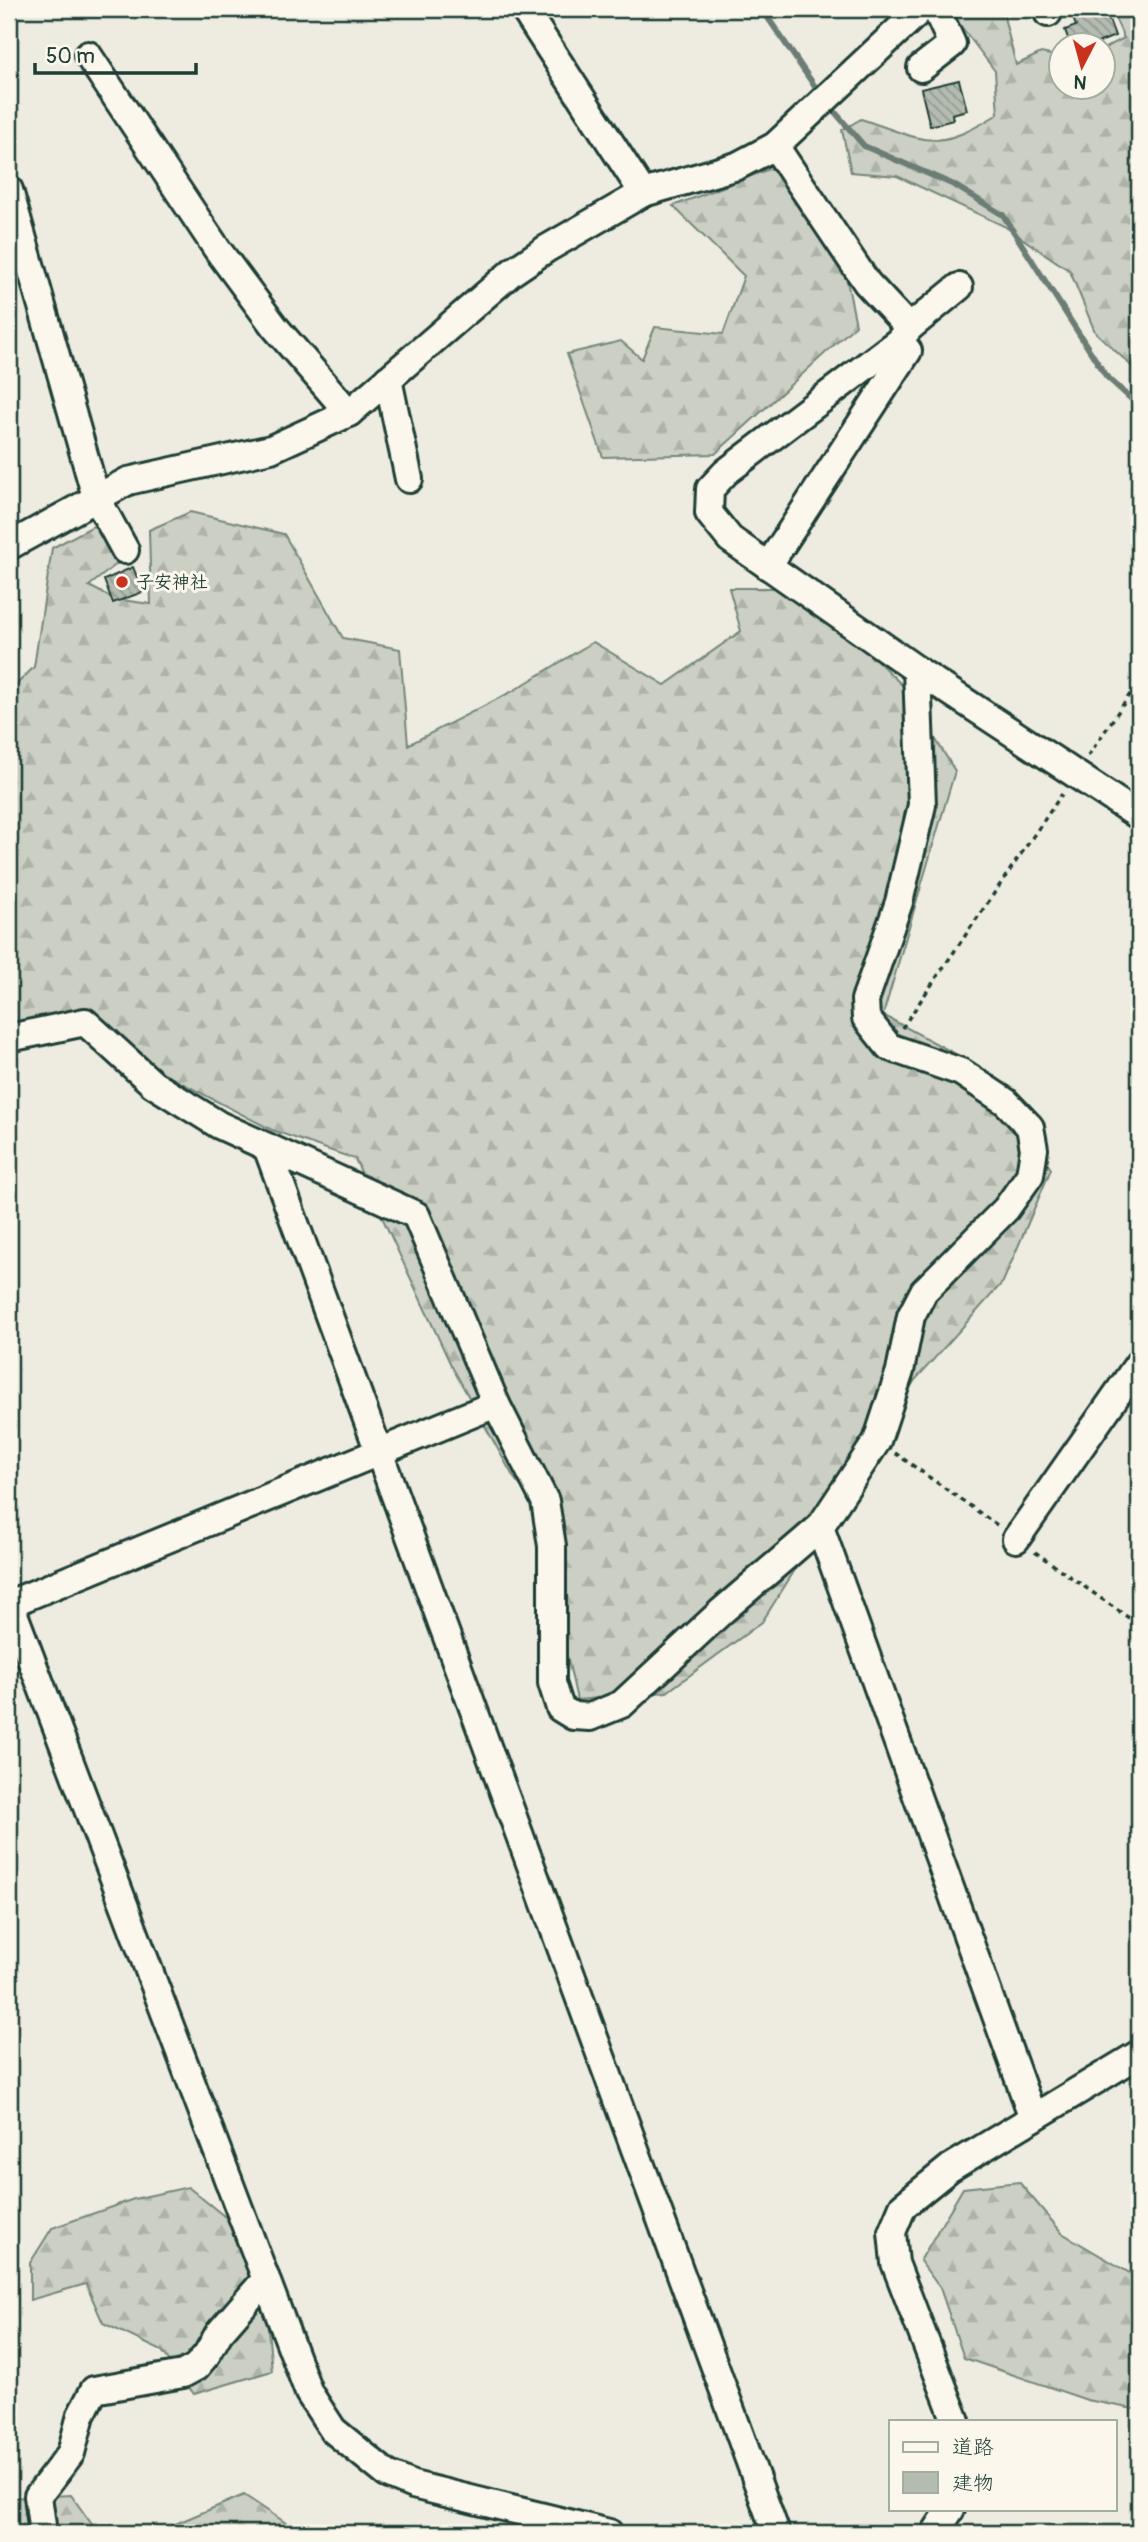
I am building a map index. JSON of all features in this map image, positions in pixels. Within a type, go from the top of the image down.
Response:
[{"type":"street","points":[[524,9],[643,193]]},
{"type":"street","points":[[9,546],[128,481],[271,449],[349,413],[512,272],[643,193],[737,166],[775,146],[921,9]]},
{"type":"street","points":[[921,68],[952,44],[936,9]]},
{"type":"street","points":[[88,55],[217,250],[274,327],[349,413]]},
{"type":"street","points":[[768,566],[908,351],[904,334],[775,146]]},
{"type":"street","points":[[9,190],[96,497],[125,550]]},
{"type":"street","points":[[959,288],[904,334],[767,438],[710,489],[709,513],[730,539],[768,566],[917,670],[1139,816]]},
{"type":"street","points":[[388,379],[409,480]]},
{"type":"street","points":[[9,1038],[85,1022],[153,1084],[219,1125],[416,1215],[496,1404],[545,1501],[552,1546],[552,1683],[560,1708],[573,1716],[590,1717],[622,1704],[722,1611],[820,1527],[877,1441],[900,1371],[911,1316],[924,1291],[1006,1209],[1030,1175],[1034,1149],[1030,1127],[1006,1102],[961,1072],[889,1047],[866,1018],[864,1000],[899,902],[922,805],[917,670]]},
{"type":"street","points":[[267,1147],[776,2533]]},
{"type":"street","points":[[1016,1538],[1139,1363]]},
{"type":"street","points":[[496,1404],[9,1603],[309,2393],[333,2430],[387,2474],[413,2485],[609,2533]]},
{"type":"street","points":[[820,1527],[1033,2118]]},
{"type":"street","points":[[956,2420],[895,2263],[892,2232],[903,2206],[914,2194],[950,2168],[1139,2054]]},
{"type":"street","points":[[43,2533],[38,2496],[71,2453],[81,2416],[94,2390],[148,2378],[183,2374],[195,2367],[266,2279]]},
{"type":"street","points":[[935,2533],[950,2510]]},
{"type":"path","points":[[889,1047],[1139,681]]},
{"type":"green space","points":[[948,9],[1002,9],[1016,65],[1041,53],[1046,54],[1046,102],[1116,102],[1116,42],[1124,38],[1111,9],[1139,9],[1139,373],[1095,332],[1070,271],[1004,226],[897,176],[851,172],[842,130],[861,119],[917,138],[931,140],[959,135],[998,114],[995,71]]},
{"type":"green space","points":[[772,168],[832,207],[856,325],[715,454],[603,457],[567,354],[621,341],[642,359],[655,327],[723,334],[744,276],[673,206]]},
{"type":"green space","points":[[190,512],[284,534],[343,638],[400,649],[408,745],[513,691],[593,642],[665,685],[741,631],[729,588],[803,588],[903,686],[955,771],[883,1015],[989,1072],[1051,1169],[1003,1282],[915,1380],[762,1622],[667,1692],[577,1700],[556,1606],[555,1529],[514,1478],[451,1365],[355,1159],[272,1130],[61,1020],[9,1055],[9,692],[34,667],[52,548],[93,526],[138,547],[89,586],[114,599],[151,604],[149,530]]},
{"type":"green space","points":[[1019,2182],[1062,2233],[1135,2276],[1139,2273],[1139,2410],[1087,2400],[964,2358],[940,2288],[920,2261],[963,2188]]},
{"type":"green space","points":[[188,2187],[260,2245],[272,2371],[194,2394],[162,2351],[103,2323],[86,2284],[30,2300],[30,2263],[52,2228],[134,2199]]},
{"type":"green space","points":[[71,2495],[98,2533],[9,2533],[9,2498]]},
{"type":"green space","points":[[244,2495],[301,2533],[154,2533]]},
{"type":"building","points":[[1105,9],[1114,32],[1066,32],[1065,30],[1076,26],[1073,18]]},
{"type":"building","points":[[959,80],[967,110],[952,114],[953,120],[930,126],[921,89]]},
{"type":"building","points":[[133,567],[143,592],[113,603],[104,580]]},
{"type":"waterway","points":[[762,9],[820,94]]},
{"type":"waterway","points":[[829,105],[864,146],[954,185],[1003,215],[1106,376],[1139,406]]},
{"type":"place","name":"子安神社","points":[[122,582]]}]
